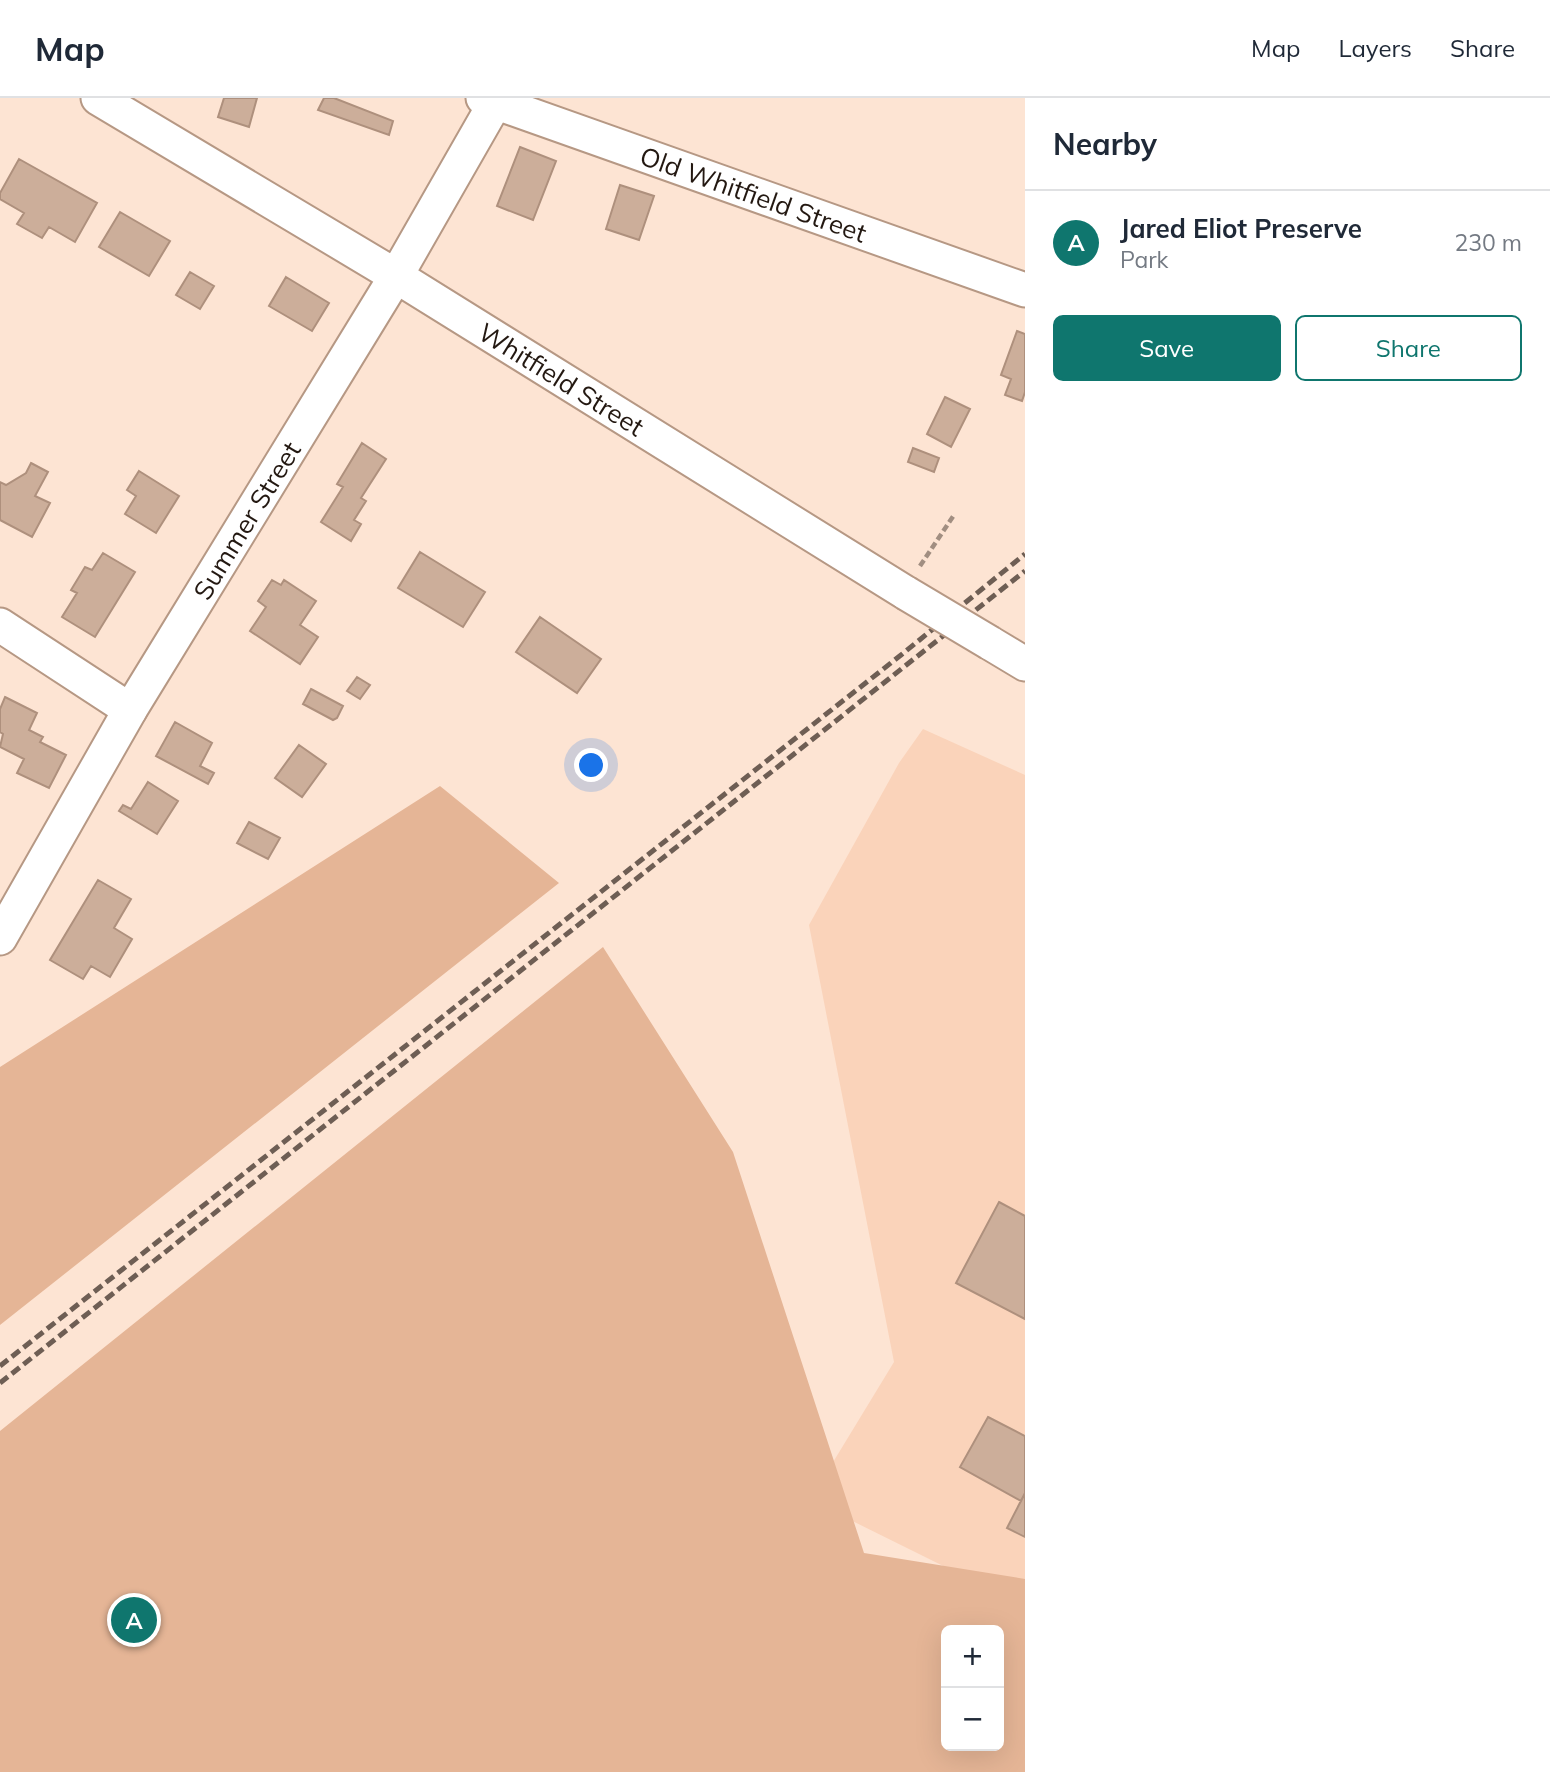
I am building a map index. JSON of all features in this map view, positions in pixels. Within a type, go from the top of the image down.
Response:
[{"type":"street","name":"Whitfield Street","points":[[98,98],[914,579],[990,643],[1025,664]]},
{"type":"street","name":"Summer Street","points":[[0,938],[130,710],[396,276],[489,101]]},
{"type":"street","name":"Old Whitfield Street","points":[[489,101],[1023,282]]},
{"type":"street","points":[[0,625],[130,710]]},
{"type":"path","points":[[914,579],[954,515]]},
{"type":"shaded area","points":[[923,729],[1025,775],[1025,1604],[1020,1604],[810,1500],[894,1362],[809,925],[899,763]]},
{"type":"shaded area","points":[[440,786],[559,883],[0,1325],[0,1067]]},
{"type":"shaded area","points":[[603,947],[733,1152],[864,1553],[1025,1579],[1025,1772],[0,1772],[0,1431]]},
{"type":"building","points":[[224,98],[257,98],[249,127],[218,117]]},
{"type":"building","points":[[324,98],[334,98],[393,121],[389,135],[318,110]]},
{"type":"building","points":[[520,147],[556,161],[533,220],[497,206]]},
{"type":"building","points":[[19,159],[97,203],[75,242],[49,227],[42,238],[17,224],[24,213],[0,199],[0,193]]},
{"type":"building","points":[[620,185],[654,196],[639,240],[606,229]]},
{"type":"building","points":[[120,212],[170,241],[149,276],[99,247]]},
{"type":"building","points":[[190,272],[214,286],[200,309],[176,295]]},
{"type":"building","points":[[286,277],[329,303],[312,331],[269,306]]},
{"type":"building","points":[[1017,331],[1025,334],[1025,392],[1022,401],[1005,395],[1011,379],[1001,375]]},
{"type":"building","points":[[945,397],[970,409],[951,447],[927,434]]},
{"type":"building","points":[[362,443],[386,459],[361,498],[366,501],[354,520],[361,524],[351,541],[321,522],[343,487],[337,484]]},
{"type":"building","points":[[913,448],[939,458],[934,472],[908,462]]},
{"type":"building","points":[[31,463],[48,472],[35,496],[50,503],[32,537],[0,520],[0,482],[6,485],[26,473]]},
{"type":"building","points":[[139,471],[179,496],[156,533],[125,514],[136,496],[127,490]]},
{"type":"building","points":[[420,552],[485,592],[463,627],[398,588]]},
{"type":"building","points":[[103,553],[135,572],[95,637],[62,617],[77,593],[71,590],[85,567],[92,570]]},
{"type":"building","points":[[272,580],[281,585],[284,580],[316,601],[300,625],[318,637],[300,664],[250,631],[266,607],[258,601]]},
{"type":"building","points":[[540,617],[601,659],[577,693],[516,652]]},
{"type":"building","points":[[357,677],[370,685],[360,699],[347,691]]},
{"type":"building","points":[[311,689],[343,706],[337,718],[333,720],[303,704]]},
{"type":"building","points":[[5,697],[37,713],[29,730],[43,737],[40,742],[66,755],[49,788],[17,773],[24,759],[0,747],[3,734],[0,732],[0,709]]},
{"type":"building","points":[[175,722],[212,743],[200,766],[214,773],[208,784],[156,756]]},
{"type":"building","points":[[299,745],[326,764],[302,797],[275,778]]},
{"type":"building","points":[[148,782],[178,801],[157,834],[119,811],[123,805],[131,809]]},
{"type":"building","points":[[249,822],[280,838],[268,859],[237,843]]},
{"type":"building","points":[[98,880],[131,899],[114,928],[132,939],[110,977],[91,966],[83,979],[50,960]]},
{"type":"building","points":[[999,1202],[1025,1216],[1025,1319],[956,1283]]},
{"type":"building","points":[[988,1417],[1025,1436],[1025,1493],[1021,1501],[960,1467]]},
{"type":"building","points":[[1025,1493],[1025,1537],[1007,1528]]},
{"type":"railway","points":[[0,1366],[901,655],[1025,554]]},
{"type":"railway","points":[[0,1383],[1025,571]]},
{"type":"place","name":"Jared Eliot Preserve","points":[[134,1620]]}]
